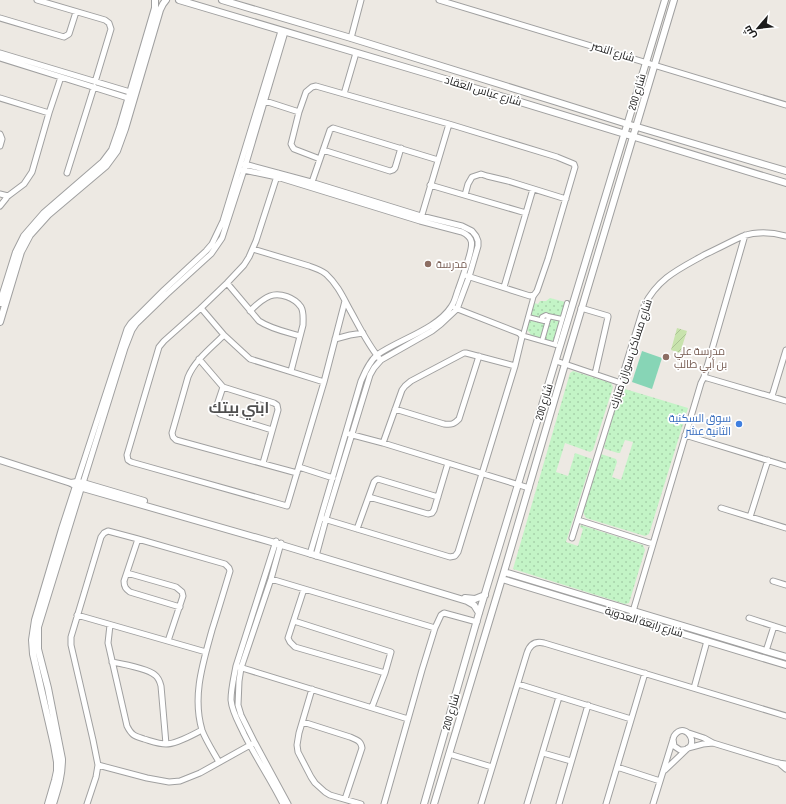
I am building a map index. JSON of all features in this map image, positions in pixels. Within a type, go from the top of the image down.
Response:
[{"type":"street","points":[[37,0],[107,21],[111,27],[67,173]]},
{"type":"street","points":[[122,128],[129,95],[157,4],[166,0]]},
{"type":"street","name":"شارع عباس العقاد","points":[[178,0],[786,183]]},
{"type":"street","points":[[218,12],[223,0]]},
{"type":"street","name":"شارع عباس العقاد","points":[[223,0],[351,38],[636,127],[786,171]]},
{"type":"street","points":[[351,38],[361,0]]},
{"type":"street","name":"شارع النصر","points":[[439,0],[786,105]]},
{"type":"street","name":"شارع 200","points":[[424,804],[479,613],[556,361],[558,345],[665,0]]},
{"type":"street","name":"شارع 200","points":[[434,804],[674,0]]},
{"type":"street","points":[[0,322],[18,246],[26,233],[44,213],[103,162],[112,150],[122,128],[157,4]]},
{"type":"street","points":[[0,18],[64,37],[68,36],[76,12]]},
{"type":"street","points":[[243,163],[265,101],[283,31]]},
{"type":"street","points":[[53,804],[62,770],[62,759],[32,644],[33,631],[62,529],[129,336],[136,324],[212,244],[224,221],[242,170],[283,31]]},
{"type":"street","points":[[0,53],[50,71],[61,77],[94,84]]},
{"type":"street","points":[[344,94],[356,53]]},
{"type":"street","points":[[402,67],[405,55]]},
{"type":"street","points":[[0,58],[50,71],[129,95]]},
{"type":"street","points":[[0,206],[8,196],[24,184],[32,172],[61,77]]},
{"type":"street","points":[[320,159],[294,149],[292,146],[292,140],[299,112],[306,92],[312,87],[316,86],[449,124],[573,163],[575,167],[546,265],[537,291],[534,294],[515,366],[458,552],[455,556],[450,557],[323,519]]},
{"type":"street","points":[[0,98],[49,113]]},
{"type":"street","points":[[265,101],[299,112]]},
{"type":"street","points":[[421,219],[449,124]]},
{"type":"street","points":[[310,185],[330,130],[333,128],[438,160]]},
{"type":"street","points":[[0,134],[2,139],[0,146]]},
{"type":"street","points":[[663,146],[666,136]]},
{"type":"street","points":[[323,150],[390,171],[395,168],[401,148]]},
{"type":"street","points":[[243,163],[466,234],[470,238],[472,245],[466,276],[454,302],[454,308]]},
{"type":"street","points":[[242,170],[278,175]]},
{"type":"street","points":[[465,195],[472,177],[481,174],[566,199]]},
{"type":"street","points":[[278,175],[253,249],[244,264],[227,283],[159,347],[127,455],[128,460],[287,506],[324,382],[346,301]]},
{"type":"street","points":[[430,185],[526,213]]},
{"type":"street","points":[[504,287],[533,189]]},
{"type":"street","points":[[0,194],[8,196]]},
{"type":"street","name":"شارع مساكن سوزان مبارك","points":[[572,538],[644,306],[655,288],[675,271],[745,235],[764,232],[786,236]]},
{"type":"street","points":[[631,618],[704,377],[745,235]]},
{"type":"street","points":[[253,249],[309,266],[320,271],[332,280],[379,358]]},
{"type":"street","points":[[0,304],[13,269]]},
{"type":"street","points":[[466,276],[530,296],[534,294]]},
{"type":"street","points":[[227,283],[259,321],[275,329],[300,336]]},
{"type":"street","points":[[250,311],[263,299],[278,295],[287,297],[300,306],[304,318],[303,325],[290,371]]},
{"type":"street","points":[[454,308],[522,335],[558,345],[562,319],[567,303]]},
{"type":"street","points":[[201,308],[224,335],[250,359],[324,382]]},
{"type":"street","points":[[313,554],[361,381],[370,364],[454,308]]},
{"type":"street","points":[[582,308],[608,316],[595,374]]},
{"type":"street","points":[[528,317],[562,319]]},
{"type":"street","points":[[542,341],[547,319]]},
{"type":"street","points":[[335,339],[363,333]]},
{"type":"street","points":[[224,335],[199,359],[190,371],[172,433],[173,437],[176,440],[297,473]]},
{"type":"street","points":[[772,396],[786,350]]},
{"type":"street","points":[[383,443],[402,390],[411,381],[464,353],[469,353],[515,366]]},
{"type":"street","points":[[395,410],[444,424],[455,424],[459,419],[479,356]]},
{"type":"street","points":[[323,519],[352,435],[370,375],[379,358]]},
{"type":"street","points":[[199,359],[222,387],[277,405],[278,410],[263,464]]},
{"type":"street","points":[[556,361],[621,383]]},
{"type":"street","points":[[704,377],[786,401]]},
{"type":"street","points":[[222,387],[216,408],[220,414],[272,430]]},
{"type":"street","points":[[346,433],[529,488]]},
{"type":"street","points":[[686,435],[786,466]]},
{"type":"street","points":[[0,460],[467,601],[474,605],[479,613]]},
{"type":"street","points":[[750,516],[768,460]]},
{"type":"street","points":[[368,497],[428,514],[432,513],[448,463]]},
{"type":"street","points":[[299,467],[333,478]]},
{"type":"street","points":[[358,529],[368,497],[374,482],[378,479],[438,497]]},
{"type":"street","points":[[721,508],[786,528]]},
{"type":"street","points":[[578,520],[653,544]]},
{"type":"street","points":[[87,804],[96,777],[98,765],[71,637],[101,536],[104,532],[108,531],[225,564],[229,568],[230,571],[206,652],[200,677],[198,694],[202,730],[219,762]]},
{"type":"street","points":[[138,539],[124,581],[124,586],[130,592],[180,607]]},
{"type":"street","points":[[239,667],[271,579],[278,543]]},
{"type":"street","points":[[278,543],[239,667],[238,705],[252,744],[283,804]]},
{"type":"street","points":[[313,554],[468,599],[475,599],[485,595]]},
{"type":"street","points":[[127,572],[176,588],[182,592],[183,596],[180,607],[168,641]]},
{"type":"street","name":"شارع رابعة العدوية","points":[[504,572],[786,657]]},
{"type":"street","points":[[518,584],[521,577]]},
{"type":"street","points":[[271,579],[435,628]]},
{"type":"street","name":"شارع رابعة العدوية","points":[[502,579],[786,665]]},
{"type":"street","points":[[774,581],[786,585]]},
{"type":"street","points":[[304,589],[288,638],[290,642],[295,647],[385,673]]},
{"type":"street","points":[[384,804],[422,670],[435,628],[441,615],[444,613],[477,622]]},
{"type":"street","points":[[77,615],[206,652]]},
{"type":"street","points":[[749,618],[786,630]]},
{"type":"street","points":[[294,621],[390,652],[385,673],[372,707]]},
{"type":"street","points":[[110,625],[108,643],[130,732],[135,736],[166,744],[175,742],[202,730]]},
{"type":"street","points":[[766,651],[774,626]]},
{"type":"street","points":[[694,688],[708,641]]},
{"type":"street","points":[[481,804],[529,648],[536,643],[540,642],[786,716]]},
{"type":"street","points":[[112,662],[150,672],[159,680],[161,686],[166,744]]},
{"type":"street","points":[[465,663],[476,666]]},
{"type":"street","points":[[239,667],[408,719]]},
{"type":"street","points":[[606,804],[645,673]]},
{"type":"street","points":[[518,684],[631,719]]},
{"type":"street","points":[[44,688],[57,762],[56,780],[48,804]]},
{"type":"street","points":[[312,689],[303,722],[298,734],[298,752],[311,777],[325,792],[330,795],[361,804]]},
{"type":"street","points":[[527,804],[559,697]]},
{"type":"street","points":[[558,804],[588,705]]},
{"type":"street","points":[[303,722],[350,737],[361,743],[362,748],[345,799]]},
{"type":"street","points":[[653,804],[673,739],[675,734],[680,731],[704,738],[713,743],[778,763],[786,764]]},
{"type":"street","points":[[663,772],[692,743],[689,733]]},
{"type":"street","points":[[673,739],[673,742],[677,748],[684,750],[702,744],[713,743]]},
{"type":"street","points":[[98,765],[147,778],[169,782],[180,781],[200,773],[252,744]]},
{"type":"street","points":[[252,744],[288,804]]},
{"type":"street","points":[[543,753],[571,761]]},
{"type":"street","points":[[449,754],[492,767]]},
{"type":"street","points":[[778,763],[786,769]]},
{"type":"street","points":[[617,767],[660,781]]},
{"type":"green space","points":[[550,298],[569,303],[557,344],[532,337],[525,329],[534,303],[538,304],[540,301],[546,301]]},
{"type":"green space","points":[[645,307],[648,308],[625,389],[688,408],[649,534],[645,536],[586,518],[583,512],[601,454],[616,459],[617,462],[612,477],[621,480],[633,442],[625,440],[620,453],[605,449],[604,447]]},
{"type":"green space","points":[[677,328],[687,331],[680,353],[671,350]]},
{"type":"green space","points":[[642,351],[662,358],[652,389],[632,382]]},
{"type":"green space","points":[[573,371],[611,383],[613,387],[593,450],[590,452],[565,443],[556,472],[568,476],[575,453],[592,459],[566,542],[578,546],[583,529],[580,527],[581,525],[643,545],[645,550],[629,603],[625,604],[513,569],[570,373]]},
{"type":"place","name":"مدرسة","points":[[428,264]]},
{"type":"place","name":"مدرسة علي بن أبي طالب","points":[[666,357]]},
{"type":"place","name":"سوق السكنية الثانية عشر","points":[[739,424]]},
{"type":"district","name":"ابني بيتك","points":[[239,408]]}]
